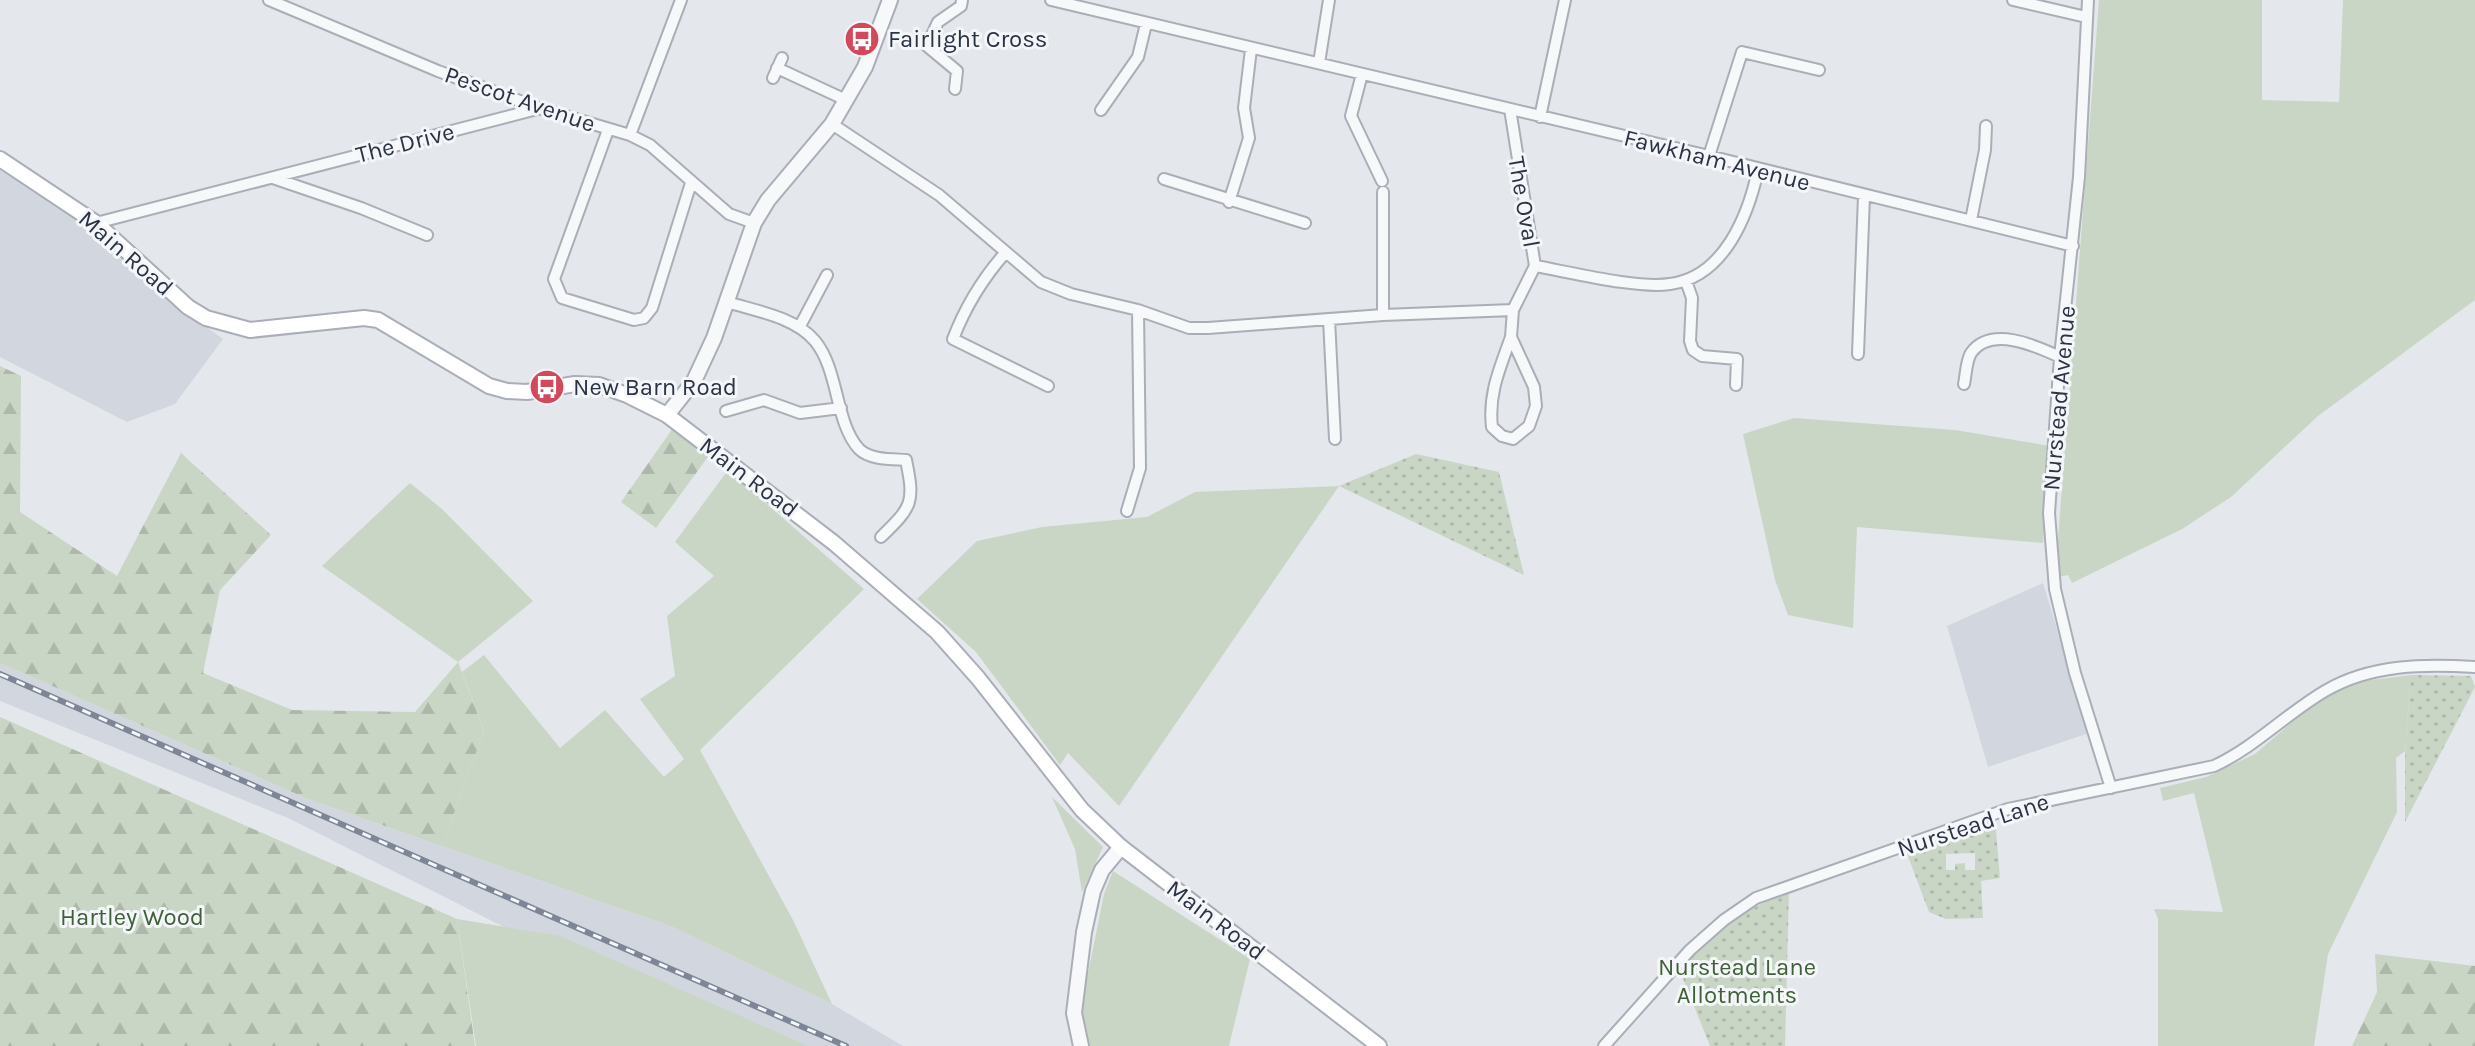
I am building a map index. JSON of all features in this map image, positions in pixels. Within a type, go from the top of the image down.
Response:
[{"type":"main road","name":"Main Road","points":[[0,159],[96,223],[188,307],[206,318],[230,327],[270,330],[336,320],[378,320],[489,386],[527,392],[575,384],[599,385],[667,415],[834,543],[937,632],[978,678],[1082,810],[1121,847],[1379,1046]]},
{"type":"street","name":"Pescot Avenue","points":[[269,0],[425,66],[539,108],[630,135],[650,145],[729,214],[754,223]]},
{"type":"street","points":[[630,135],[681,0]]},
{"type":"street","points":[[667,415],[694,381],[714,338],[754,223],[768,200],[832,124],[865,67],[890,0]]},
{"type":"street","points":[[955,89],[957,71],[927,46],[938,22],[961,6],[962,0]]},
{"type":"street","name":"Fawkham Avenue","points":[[1051,0],[1100,5],[1146,24],[1709,156],[2073,246]]},
{"type":"street","points":[[1319,63],[1329,0]]},
{"type":"street","points":[[1540,117],[1565,0]]},
{"type":"street","points":[[2013,0],[2086,17]]},
{"type":"street","name":"Nurstead Avenue","points":[[2088,0],[2079,177],[2060,357],[2049,513],[2053,575],[2075,673],[2111,788]]},
{"type":"street","points":[[1101,110],[1138,57],[1146,24]]},
{"type":"street","points":[[1229,202],[1249,138],[1244,108],[1251,49]]},
{"type":"street","points":[[1709,156],[1742,52],[1819,70]]},
{"type":"street","points":[[777,68],[846,100]]},
{"type":"street","points":[[1362,74],[1351,116],[1382,186],[1383,315]]},
{"type":"street","name":"The Drive","points":[[96,223],[539,108]]},
{"type":"street","name":"The Oval","points":[[1510,109],[1535,266],[1513,310],[1511,337],[1492,388],[1492,427],[1502,436],[1513,439],[1529,426],[1536,406],[1534,387],[1511,337]]},
{"type":"street","points":[[832,124],[939,195],[1041,282],[1071,294],[1138,310],[1189,328],[1513,310]]},
{"type":"street","points":[[1971,220],[1985,150],[1986,126]]},
{"type":"street","points":[[608,130],[554,279],[562,298],[634,320],[644,318],[652,308],[691,183]]},
{"type":"street","points":[[1535,266],[1650,285],[1686,281],[1703,271],[1729,244],[1747,212],[1758,170]]},
{"type":"street","points":[[272,177],[427,235]]},
{"type":"street","points":[[1164,179],[1229,202],[1305,223]]},
{"type":"street","points":[[1858,354],[1864,196]]},
{"type":"street","points":[[1006,252],[978,285],[953,339],[1048,386]]},
{"type":"street","points":[[800,326],[827,275]]},
{"type":"street","points":[[1686,281],[1692,298],[1690,341],[1693,350],[1702,356],[1738,353],[1736,385]]},
{"type":"street","points":[[727,302],[800,326],[817,343],[828,364],[841,408],[860,450],[874,456],[906,460],[912,486],[908,511],[881,537]]},
{"type":"street","points":[[1127,511],[1140,468],[1138,310]]},
{"type":"street","points":[[1329,319],[1335,439]]},
{"type":"street","points":[[1964,384],[1969,356],[1979,345],[1996,338],[2033,344],[2060,357]]},
{"type":"street","points":[[726,411],[764,400],[800,413],[841,408]]},
{"type":"street","name":"Nurstead Lane","points":[[1604,1046],[1683,957],[1724,920],[1756,898],[2008,809],[2214,766],[2238,755],[2326,690],[2379,669],[2429,665],[2475,667]]},
{"type":"street","points":[[1081,1046],[1074,1013],[1084,932],[1093,891],[1102,870],[1121,847]]},
{"type":"shaded area","points":[[0,170],[96,228],[151,287],[223,339],[175,404],[127,422],[0,357]]},
{"type":"shaded area","points":[[2043,583],[2089,733],[1988,767],[1947,626]]},
{"type":"shaded area","points":[[0,663],[308,799],[673,927],[832,1004],[903,1046],[740,1046],[288,818],[0,701]]},
{"type":"green space","points":[[2099,0],[2262,0],[2262,100],[2339,102],[2343,0],[2475,0],[2475,300],[2318,416],[2231,497],[2182,529],[2072,583],[2068,575],[2057,577],[2058,540]]},
{"type":"green space","points":[[0,366],[21,376],[20,512],[117,576],[181,453],[271,535],[220,590],[203,673],[292,710],[415,712],[458,662],[484,731],[442,846],[308,799],[0,663]]},
{"type":"green space","points":[[1794,418],[1955,430],[2050,446],[2043,543],[1857,527],[1853,628],[1788,615],[1775,580],[1743,434]]},
{"type":"green space","points":[[673,428],[710,454],[656,528],[621,502]]},
{"type":"green space","points":[[1416,454],[1499,472],[1524,575],[1339,486]]},
{"type":"green space","points":[[728,470],[864,589],[700,750],[793,920],[832,1004],[673,927],[442,846],[484,731],[462,672],[484,655],[560,748],[605,710],[664,777],[684,759],[640,699],[675,676],[667,616],[714,576],[675,542]]},
{"type":"green space","points":[[410,483],[442,509],[533,601],[458,662],[322,566]]},
{"type":"green space","points":[[1339,486],[1119,806],[1068,753],[1060,765],[976,652],[917,599],[977,541],[1042,527],[1147,517],[1195,492]]},
{"type":"green space","points":[[2411,675],[2405,751],[2396,758],[2397,812],[2328,954],[2314,1046],[2158,1046],[2158,919],[2154,909],[2223,912],[2194,793],[2163,801],[2160,788],[2206,777],[2255,754],[2324,695],[2363,681]]},
{"type":"green space","points":[[2411,675],[2471,676],[2475,687],[2405,822],[2405,751]]},
{"type":"green space","name":"Hartley Wood","points":[[0,717],[457,919],[475,1046],[0,1046]]},
{"type":"green space","points":[[1052,797],[1103,847],[1082,892],[1075,849]]},
{"type":"green space","points":[[1995,819],[2000,878],[1981,881],[1983,918],[1946,919],[1929,912],[1906,851]],"holes":[[[1975,853],[1975,870],[1965,870],[1965,863],[1955,864],[1955,870],[1946,870],[1946,854]]]},
{"type":"green space","points":[[1113,871],[1250,959],[1229,1046],[1085,1046],[1080,1013],[1104,894]]},
{"type":"green space","name":"Nurstead Lane Allotments","points":[[1789,891],[1785,1046],[1710,1046],[1680,971],[1729,924]]},
{"type":"green space","points":[[457,919],[560,936],[808,1046],[476,1046]]},
{"type":"green space","points":[[2375,954],[2475,966],[2475,1046],[2352,1046],[2377,992]]},
{"type":"railway","points":[[0,674],[846,1046]]},
{"type":"place","name":"Fairlight Cross","points":[[862,39]]},
{"type":"place","name":"New Barn Road","points":[[547,387]]}]
